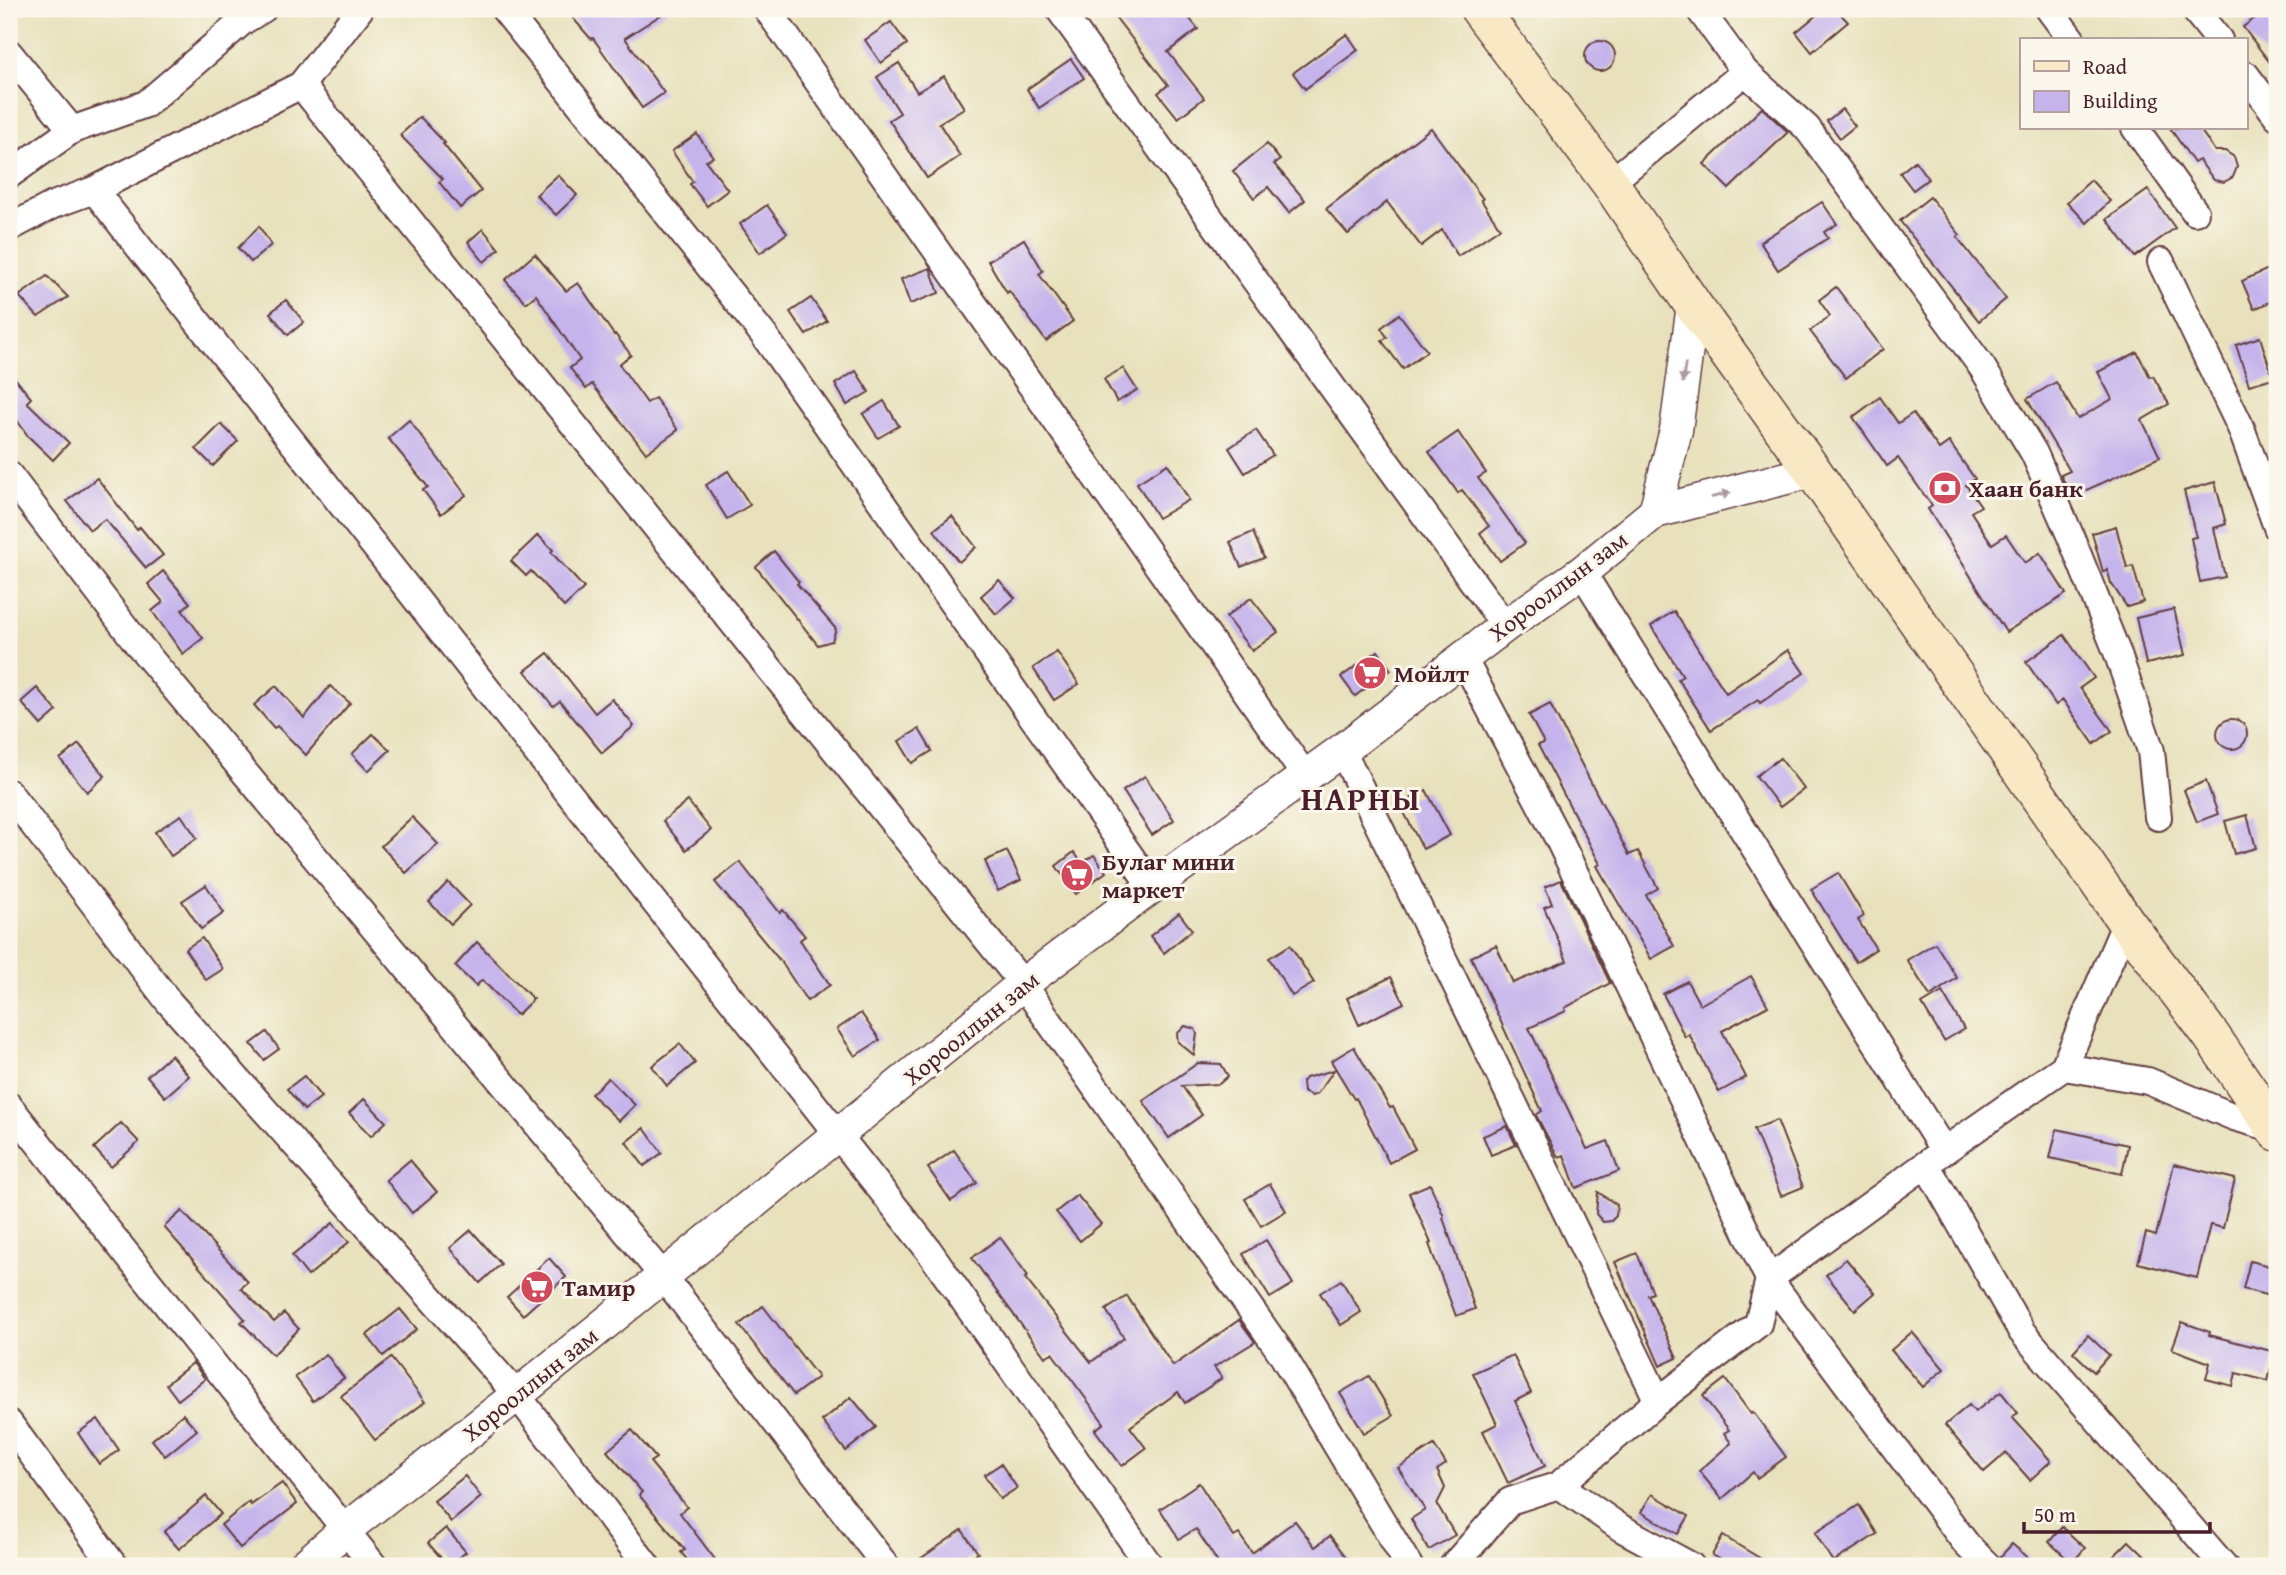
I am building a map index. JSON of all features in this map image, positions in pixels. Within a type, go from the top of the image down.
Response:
[{"type":"main road","points":[[1479,9],[1610,183],[2126,922],[2210,1034],[2276,1130]]},
{"type":"street","points":[[9,228],[52,205],[94,190],[301,85],[360,9]]},
{"type":"street","points":[[504,9],[764,334],[1152,887]]},
{"type":"street","points":[[767,9],[1306,777]]},
{"type":"street","points":[[1059,9],[1505,626]]},
{"type":"street","points":[[1699,9],[1745,72],[1807,128],[1982,367],[2034,453],[2117,652],[2147,739],[2151,751],[2158,817]]},
{"type":"street","points":[[2049,9],[2071,38]]},
{"type":"street","points":[[2194,9],[2217,38]]},
{"type":"street","points":[[9,175],[72,130],[146,104],[247,13]]},
{"type":"street","points":[[9,53],[72,130]]},
{"type":"street","points":[[1610,183],[1745,72]]},
{"type":"street","points":[[2248,78],[2277,116]]},
{"type":"street","points":[[301,85],[1023,984],[1280,1351],[1409,1566]]},
{"type":"street","points":[[2136,130],[2195,212]]},
{"type":"street","points":[[94,190],[927,1248],[1150,1566]]},
{"type":"street","points":[[2161,262],[2241,428],[2277,527]]},
{"type":"street","points":[[1656,512],[1676,430],[1693,305]]},
{"type":"street","name":"Хорооллын зам","points":[[304,1566],[345,1530],[664,1277],[1023,984],[1152,887],[1306,777],[1505,626],[1582,572],[1656,512],[1813,471]]},
{"type":"street","points":[[9,475],[137,643],[664,1277],[886,1566]]},
{"type":"street","points":[[1582,572],[1935,1157],[2022,1332],[2224,1566]]},
{"type":"street","points":[[1463,658],[1560,842],[1769,1279],[1967,1545],[1988,1566]]},
{"type":"street","points":[[1342,750],[1658,1401]]},
{"type":"street","points":[[9,793],[169,1002],[517,1395],[647,1566]]},
{"type":"street","points":[[1453,1566],[1510,1501],[1559,1485],[1658,1401],[1758,1324],[1769,1279],[1935,1157],[2064,1067],[2126,922]]},
{"type":"street","points":[[2064,1067],[2148,1081],[2234,1117],[2276,1130]]},
{"type":"street","points":[[9,1106],[374,1566]]},
{"type":"street","points":[[9,1423],[114,1566]]},
{"type":"street","points":[[1559,1485],[1621,1528],[1691,1566]]},
{"type":"building","points":[[565,9],[670,9],[625,38],[664,93],[642,108],[593,38],[591,39]]},
{"type":"building","points":[[1109,9],[1182,9],[1198,29],[1168,52],[1204,98],[1178,118],[1158,93],[1168,85]]},
{"type":"building","points":[[1824,9],[1836,9],[1848,22],[1812,52],[1796,32]]},
{"type":"building","points":[[2266,10],[2277,26],[2277,72],[2243,27]]},
{"type":"building","points":[[891,22],[907,44],[881,63],[865,40]]},
{"type":"building","points":[[1347,34],[1358,50],[1305,89],[1293,73]]},
{"type":"building","points":[[1600,41],[1611,45],[1615,56],[1611,67],[1600,71],[1589,67],[1585,56],[1589,45]]},
{"type":"building","points":[[1071,59],[1084,78],[1039,108],[1027,89]]},
{"type":"building","points":[[899,63],[917,92],[944,76],[964,108],[939,123],[960,156],[927,178],[889,120],[900,113],[877,77]]},
{"type":"building","points":[[1762,108],[1788,132],[1729,189],[1704,164]]},
{"type":"building","points":[[1842,109],[1855,126],[1840,138],[1827,121]]},
{"type":"building","points":[[420,117],[445,143],[443,144],[481,191],[460,208],[439,182],[443,179],[400,135]]},
{"type":"building","points":[[1431,128],[1483,199],[1481,200],[1500,228],[1458,256],[1442,230],[1421,246],[1387,202],[1348,234],[1326,209]]},
{"type":"building","points":[[2171,130],[2200,130],[2215,151],[2225,151],[2234,157],[2237,167],[2233,177],[2224,182],[2214,180],[2199,160],[2194,163]]},
{"type":"building","points":[[697,134],[713,157],[706,161],[728,190],[707,206],[690,184],[693,182],[672,151]]},
{"type":"building","points":[[1267,144],[1280,160],[1274,164],[1305,200],[1289,213],[1268,187],[1254,198],[1233,171]]},
{"type":"building","points":[[1915,161],[1928,179],[1913,190],[1900,173]]},
{"type":"building","points":[[558,175],[577,195],[556,215],[536,195]]},
{"type":"building","points":[[2091,180],[2110,201],[2087,223],[2067,202]]},
{"type":"building","points":[[2148,190],[2175,228],[2135,257],[2107,219]]},
{"type":"building","points":[[1930,197],[1960,235],[1957,237],[2006,299],[1979,321],[1900,221]]},
{"type":"building","points":[[1822,202],[1837,224],[1824,232],[1828,238],[1778,270],[1760,242]]},
{"type":"building","points":[[767,205],[787,233],[760,253],[740,224]]},
{"type":"building","points":[[259,226],[271,245],[251,262],[238,248]]},
{"type":"building","points":[[483,229],[499,249],[484,262],[468,242]]},
{"type":"building","points":[[1024,239],[1043,271],[1039,274],[1073,321],[1046,341],[1009,291],[1007,293],[988,261]]},
{"type":"building","points":[[535,254],[566,291],[578,283],[631,355],[619,364],[647,403],[655,398],[678,430],[646,453],[592,384],[586,389],[570,368],[580,360],[536,295],[526,303],[505,280]]},
{"type":"building","points":[[2277,265],[2277,299],[2254,309],[2242,281]]},
{"type":"building","points":[[930,268],[939,293],[910,304],[901,279]]},
{"type":"building","points":[[47,276],[68,297],[38,317],[19,296]]},
{"type":"building","points":[[1836,287],[1883,349],[1846,378],[1810,331],[1830,316],[1819,300]]},
{"type":"building","points":[[811,298],[827,321],[806,335],[790,312]]},
{"type":"building","points":[[286,300],[304,322],[288,335],[270,313]]},
{"type":"building","points":[[1399,314],[1427,351],[1403,369],[1382,341],[1387,337],[1381,328]]},
{"type":"building","points":[[2260,337],[2273,378],[2249,385],[2236,345]]},
{"type":"building","points":[[2137,352],[2169,404],[2142,420],[2160,457],[2071,497],[2061,475],[2070,471],[2027,399],[2056,382],[2078,419],[2112,399],[2098,372]]},
{"type":"building","points":[[1123,368],[1137,390],[1117,402],[1104,379]]},
{"type":"building","points":[[9,371],[31,398],[27,402],[69,443],[53,460],[28,436],[14,416],[9,421]]},
{"type":"building","points":[[856,371],[869,392],[847,405],[835,384]]},
{"type":"building","points":[[1880,397],[1898,423],[1913,413],[1939,449],[1949,442],[1975,479],[1966,485],[1981,506],[1971,512],[1992,544],[2006,535],[2025,563],[2040,553],[2066,594],[2006,632],[1928,509],[1932,506],[1898,458],[1887,466],[1853,417]]},
{"type":"building","points":[[884,401],[899,426],[878,438],[863,414]]},
{"type":"building","points":[[409,420],[466,495],[441,514],[423,490],[428,487],[388,438]]},
{"type":"building","points":[[221,424],[238,441],[213,466],[196,449]]},
{"type":"building","points":[[1256,430],[1273,455],[1245,473],[1229,448]]},
{"type":"building","points":[[1458,432],[1486,473],[1478,478],[1525,543],[1500,561],[1480,533],[1489,526],[1462,490],[1458,493],[1429,452]]},
{"type":"building","points":[[1168,464],[1189,500],[1158,518],[1137,483]]},
{"type":"building","points":[[728,471],[750,505],[727,519],[706,485]]},
{"type":"building","points":[[97,478],[137,530],[140,527],[163,555],[146,568],[105,519],[90,530],[67,501]]},
{"type":"building","points":[[2215,482],[2226,524],[2214,528],[2225,577],[2200,582],[2191,538],[2196,537],[2184,491]]},
{"type":"building","points":[[952,516],[976,547],[959,562],[934,530]]},
{"type":"building","points":[[2116,526],[2127,568],[2133,566],[2143,602],[2127,607],[2111,583],[2107,569],[2103,572],[2092,533]]},
{"type":"building","points":[[1253,532],[1264,558],[1241,567],[1230,542]]},
{"type":"building","points":[[538,535],[584,588],[564,607],[531,571],[526,576],[511,561]]},
{"type":"building","points":[[774,551],[799,582],[797,584],[836,629],[832,641],[818,645],[756,567]]},
{"type":"building","points":[[163,571],[190,603],[182,610],[203,638],[183,654],[152,611],[163,602],[148,584]]},
{"type":"building","points":[[999,580],[1015,598],[996,614],[981,596]]},
{"type":"building","points":[[1251,598],[1278,632],[1252,651],[1226,617]]},
{"type":"building","points":[[2174,609],[2185,655],[2146,664],[2136,618]]},
{"type":"building","points":[[1674,611],[1726,693],[1788,650],[1804,673],[1760,703],[1758,700],[1711,730],[1678,679],[1683,676],[1651,626]]},
{"type":"building","points":[[2064,635],[2094,678],[2080,688],[2112,731],[2094,744],[2063,700],[2056,705],[2026,662]]},
{"type":"building","points":[[1378,651],[1391,670],[1355,696],[1341,677]]},
{"type":"building","points":[[1057,652],[1079,684],[1054,700],[1033,668]]},
{"type":"building","points":[[548,653],[595,713],[612,699],[634,726],[602,753],[560,701],[553,706],[525,671]]},
{"type":"building","points":[[276,686],[304,718],[330,686],[350,703],[306,755],[277,726],[274,728],[254,705]]},
{"type":"building","points":[[37,688],[57,711],[41,725],[21,702]]},
{"type":"building","points":[[1550,704],[1629,855],[1638,851],[1658,888],[1646,895],[1674,946],[1651,959],[1597,866],[1600,864],[1538,745],[1544,743],[1529,715]]},
{"type":"building","points":[[2232,719],[2243,723],[2247,734],[2243,745],[2232,749],[2221,745],[2217,734],[2221,723]]},
{"type":"building","points":[[919,729],[932,751],[912,763],[899,741]]},
{"type":"building","points":[[373,734],[390,750],[368,771],[352,754]]},
{"type":"building","points":[[79,744],[105,776],[87,792],[60,759]]},
{"type":"building","points":[[1780,758],[1804,789],[1780,807],[1756,776]]},
{"type":"building","points":[[1145,776],[1174,820],[1152,835],[1123,791]]},
{"type":"building","points":[[2206,781],[2218,814],[2197,822],[2184,790]]},
{"type":"building","points":[[1426,790],[1450,835],[1423,849],[1400,805]]},
{"type":"building","points":[[688,801],[711,830],[686,850],[663,821]]},
{"type":"building","points":[[181,815],[197,838],[171,856],[155,832]]},
{"type":"building","points":[[2247,815],[2256,848],[2234,854],[2225,821]]},
{"type":"building","points":[[412,817],[438,844],[406,873],[381,846]]},
{"type":"building","points":[[1007,851],[1021,880],[998,891],[985,861]]},
{"type":"building","points":[[1074,852],[1082,863],[1094,855],[1106,872],[1076,894],[1056,866]]},
{"type":"building","points":[[740,862],[780,913],[783,910],[805,936],[800,940],[830,985],[807,1001],[782,963],[715,882]]},
{"type":"building","points":[[1838,873],[1864,916],[1858,920],[1876,949],[1856,962],[1811,889]]},
{"type":"building","points":[[1561,880],[1610,983],[1565,1008],[1566,1011],[1529,1028],[1587,1149],[1608,1141],[1619,1171],[1576,1188],[1564,1155],[1558,1157],[1536,1115],[1542,1111],[1471,957],[1496,945],[1513,983],[1567,961],[1544,907],[1552,904],[1545,887]]},
{"type":"building","points":[[448,882],[470,905],[451,924],[429,902]]},
{"type":"building","points":[[206,885],[224,913],[201,929],[182,901]]},
{"type":"building","points":[[1179,913],[1192,930],[1164,953],[1150,936]]},
{"type":"building","points":[[202,938],[223,969],[206,980],[185,949]]},
{"type":"building","points":[[477,942],[533,999],[517,1015],[482,980],[476,986],[455,966]]},
{"type":"building","points":[[1935,943],[1957,978],[1930,996],[1907,960]]},
{"type":"building","points":[[1290,945],[1314,983],[1292,996],[1269,958]]},
{"type":"building","points":[[1751,976],[1768,1006],[1722,1031],[1746,1077],[1719,1092],[1689,1034],[1685,1037],[1663,994],[1687,981],[1700,1005]]},
{"type":"building","points":[[1391,977],[1404,1003],[1359,1025],[1347,998]]},
{"type":"building","points":[[1942,992],[1964,1029],[1944,1041],[1922,1004]]},
{"type":"building","points":[[861,1013],[880,1040],[855,1056],[837,1029]]},
{"type":"building","points":[[1185,1026],[1195,1029],[1197,1034],[1194,1055],[1178,1042],[1177,1034]]},
{"type":"building","points":[[267,1032],[279,1049],[264,1060],[251,1044]]},
{"type":"building","points":[[680,1044],[695,1063],[667,1086],[652,1066]]},
{"type":"building","points":[[1354,1047],[1390,1108],[1393,1107],[1415,1149],[1389,1163],[1356,1098],[1354,1099],[1331,1061]]},
{"type":"building","points":[[171,1055],[189,1076],[165,1097],[147,1076]]},
{"type":"building","points":[[1198,1063],[1221,1064],[1228,1076],[1219,1084],[1182,1086],[1202,1115],[1169,1138],[1143,1101]]},
{"type":"building","points":[[1334,1070],[1317,1094],[1312,1096],[1303,1092],[1302,1082],[1305,1078]]},
{"type":"building","points":[[304,1076],[321,1097],[304,1110],[287,1089]]},
{"type":"building","points":[[608,1078],[635,1105],[619,1121],[591,1094]]},
{"type":"building","points":[[364,1099],[386,1122],[371,1136],[349,1113]]},
{"type":"building","points":[[1777,1120],[1803,1187],[1781,1196],[1754,1129]]},
{"type":"building","points":[[121,1123],[139,1142],[111,1167],[94,1148]]},
{"type":"building","points":[[1507,1126],[1516,1145],[1491,1155],[1483,1136]]},
{"type":"building","points":[[644,1128],[662,1153],[644,1166],[626,1142]]},
{"type":"building","points":[[2057,1129],[2128,1145],[2122,1174],[2050,1158]]},
{"type":"building","points":[[954,1150],[977,1183],[951,1201],[928,1168]]},
{"type":"building","points":[[410,1160],[437,1192],[412,1213],[386,1180]]},
{"type":"building","points":[[2174,1164],[2235,1179],[2223,1228],[2210,1225],[2197,1278],[2138,1263],[2146,1233],[2156,1236]]},
{"type":"building","points":[[1270,1184],[1286,1211],[1261,1226],[1245,1199]]},
{"type":"building","points":[[1430,1184],[1475,1309],[1456,1316],[1429,1244],[1431,1243],[1409,1193]]},
{"type":"building","points":[[1598,1192],[1617,1205],[1616,1216],[1611,1221],[1603,1222],[1596,1214]]},
{"type":"building","points":[[1077,1195],[1101,1224],[1080,1241],[1056,1212]]},
{"type":"building","points":[[182,1211],[248,1282],[241,1288],[274,1322],[284,1313],[299,1329],[273,1355],[241,1322],[245,1319],[164,1227]]},
{"type":"building","points":[[333,1223],[349,1242],[308,1276],[292,1256]]},
{"type":"building","points":[[471,1230],[501,1264],[480,1283],[450,1248]]},
{"type":"building","points":[[1000,1237],[1028,1276],[1025,1278],[1091,1362],[1124,1338],[1106,1310],[1127,1296],[1173,1366],[1239,1320],[1255,1342],[1214,1367],[1222,1378],[1185,1403],[1178,1392],[1130,1427],[1146,1448],[1122,1466],[1095,1430],[1104,1423],[1052,1353],[1045,1357],[972,1258]]},
{"type":"building","points":[[1266,1240],[1293,1284],[1270,1298],[1243,1254]]},
{"type":"building","points":[[1637,1253],[1653,1293],[1648,1295],[1677,1358],[1660,1366],[1615,1262]]},
{"type":"building","points":[[549,1258],[566,1277],[523,1315],[507,1297]]},
{"type":"building","points":[[1846,1259],[1875,1293],[1855,1310],[1826,1275]]},
{"type":"building","points":[[2250,1261],[2277,1268],[2277,1298],[2243,1289]]},
{"type":"building","points":[[1341,1280],[1361,1312],[1341,1325],[1320,1293]]},
{"type":"building","points":[[763,1306],[818,1377],[794,1395],[739,1325]]},
{"type":"building","points":[[400,1309],[417,1329],[383,1356],[367,1335]]},
{"type":"building","points":[[2182,1322],[2210,1332],[2209,1335],[2275,1352],[2268,1381],[2236,1373],[2233,1386],[2206,1379],[2210,1363],[2172,1349]]},
{"type":"building","points":[[1912,1332],[1944,1369],[1923,1387],[1891,1350]]},
{"type":"building","points":[[2088,1335],[2109,1355],[2094,1372],[2073,1352]]},
{"type":"building","points":[[326,1354],[344,1378],[313,1401],[295,1377]]},
{"type":"building","points":[[1513,1355],[1531,1393],[1515,1401],[1545,1466],[1508,1483],[1483,1431],[1497,1424],[1473,1373]]},
{"type":"building","points":[[391,1358],[425,1402],[375,1440],[341,1396]]},
{"type":"building","points":[[193,1363],[205,1379],[178,1400],[166,1384]]},
{"type":"building","points":[[1369,1376],[1393,1416],[1364,1433],[1340,1393]]},
{"type":"building","points":[[1725,1379],[1786,1457],[1757,1478],[1753,1472],[1722,1499],[1699,1471],[1731,1443],[1724,1433],[1729,1430],[1703,1396]]},
{"type":"building","points":[[2001,1392],[2018,1413],[2012,1417],[2051,1461],[2030,1480],[2006,1453],[1984,1472],[1945,1425],[1969,1405],[1975,1412]]},
{"type":"building","points":[[851,1397],[876,1427],[846,1451],[822,1421]]},
{"type":"building","points":[[183,1414],[197,1430],[165,1456],[152,1440]]},
{"type":"building","points":[[98,1419],[119,1450],[99,1464],[78,1433]]},
{"type":"building","points":[[632,1430],[656,1458],[650,1462],[687,1507],[680,1513],[720,1566],[692,1566],[681,1552],[685,1550],[639,1495],[642,1492],[607,1451]]},
{"type":"building","points":[[1434,1445],[1446,1464],[1437,1470],[1445,1488],[1437,1504],[1455,1535],[1429,1550],[1411,1519],[1425,1510],[1398,1468]]},
{"type":"building","points":[[1001,1464],[1017,1488],[1000,1499],[984,1475]]},
{"type":"building","points":[[465,1476],[481,1497],[451,1522],[434,1501]]},
{"type":"building","points":[[282,1483],[297,1504],[240,1548],[221,1525],[249,1502],[251,1505]]},
{"type":"building","points":[[1199,1483],[1234,1537],[1239,1534],[1252,1553],[1295,1521],[1315,1547],[1330,1536],[1353,1566],[1220,1566],[1196,1529],[1179,1539],[1160,1509]]},
{"type":"building","points":[[1652,1494],[1689,1516],[1678,1534],[1641,1512]]},
{"type":"building","points":[[206,1496],[221,1514],[179,1549],[164,1532]]},
{"type":"building","points":[[1859,1505],[1877,1534],[1833,1562],[1815,1533]]},
{"type":"building","points":[[2062,1527],[2085,1548],[2072,1563],[2049,1542]]},
{"type":"building","points":[[446,1528],[466,1552],[448,1566],[428,1543]]},
{"type":"building","points":[[962,1530],[978,1553],[959,1566],[910,1566]]},
{"type":"building","points":[[1723,1536],[1773,1566],[1732,1566],[1712,1555]]},
{"type":"building","points":[[2129,1541],[2155,1566],[2104,1566]]},
{"type":"building","points":[[2012,1544],[2038,1566],[2003,1566],[2000,1557]]},
{"type":"place","name":"Хаан банк","points":[[1945,488]]},
{"type":"place","name":"Мойлт","points":[[1370,673]]},
{"type":"place","name":"Булаг мини маркет","points":[[1077,875]]},
{"type":"place","name":"Тамир","points":[[537,1287]]},
{"type":"district","name":"НАРНЫ","points":[[1361,798]]}]
